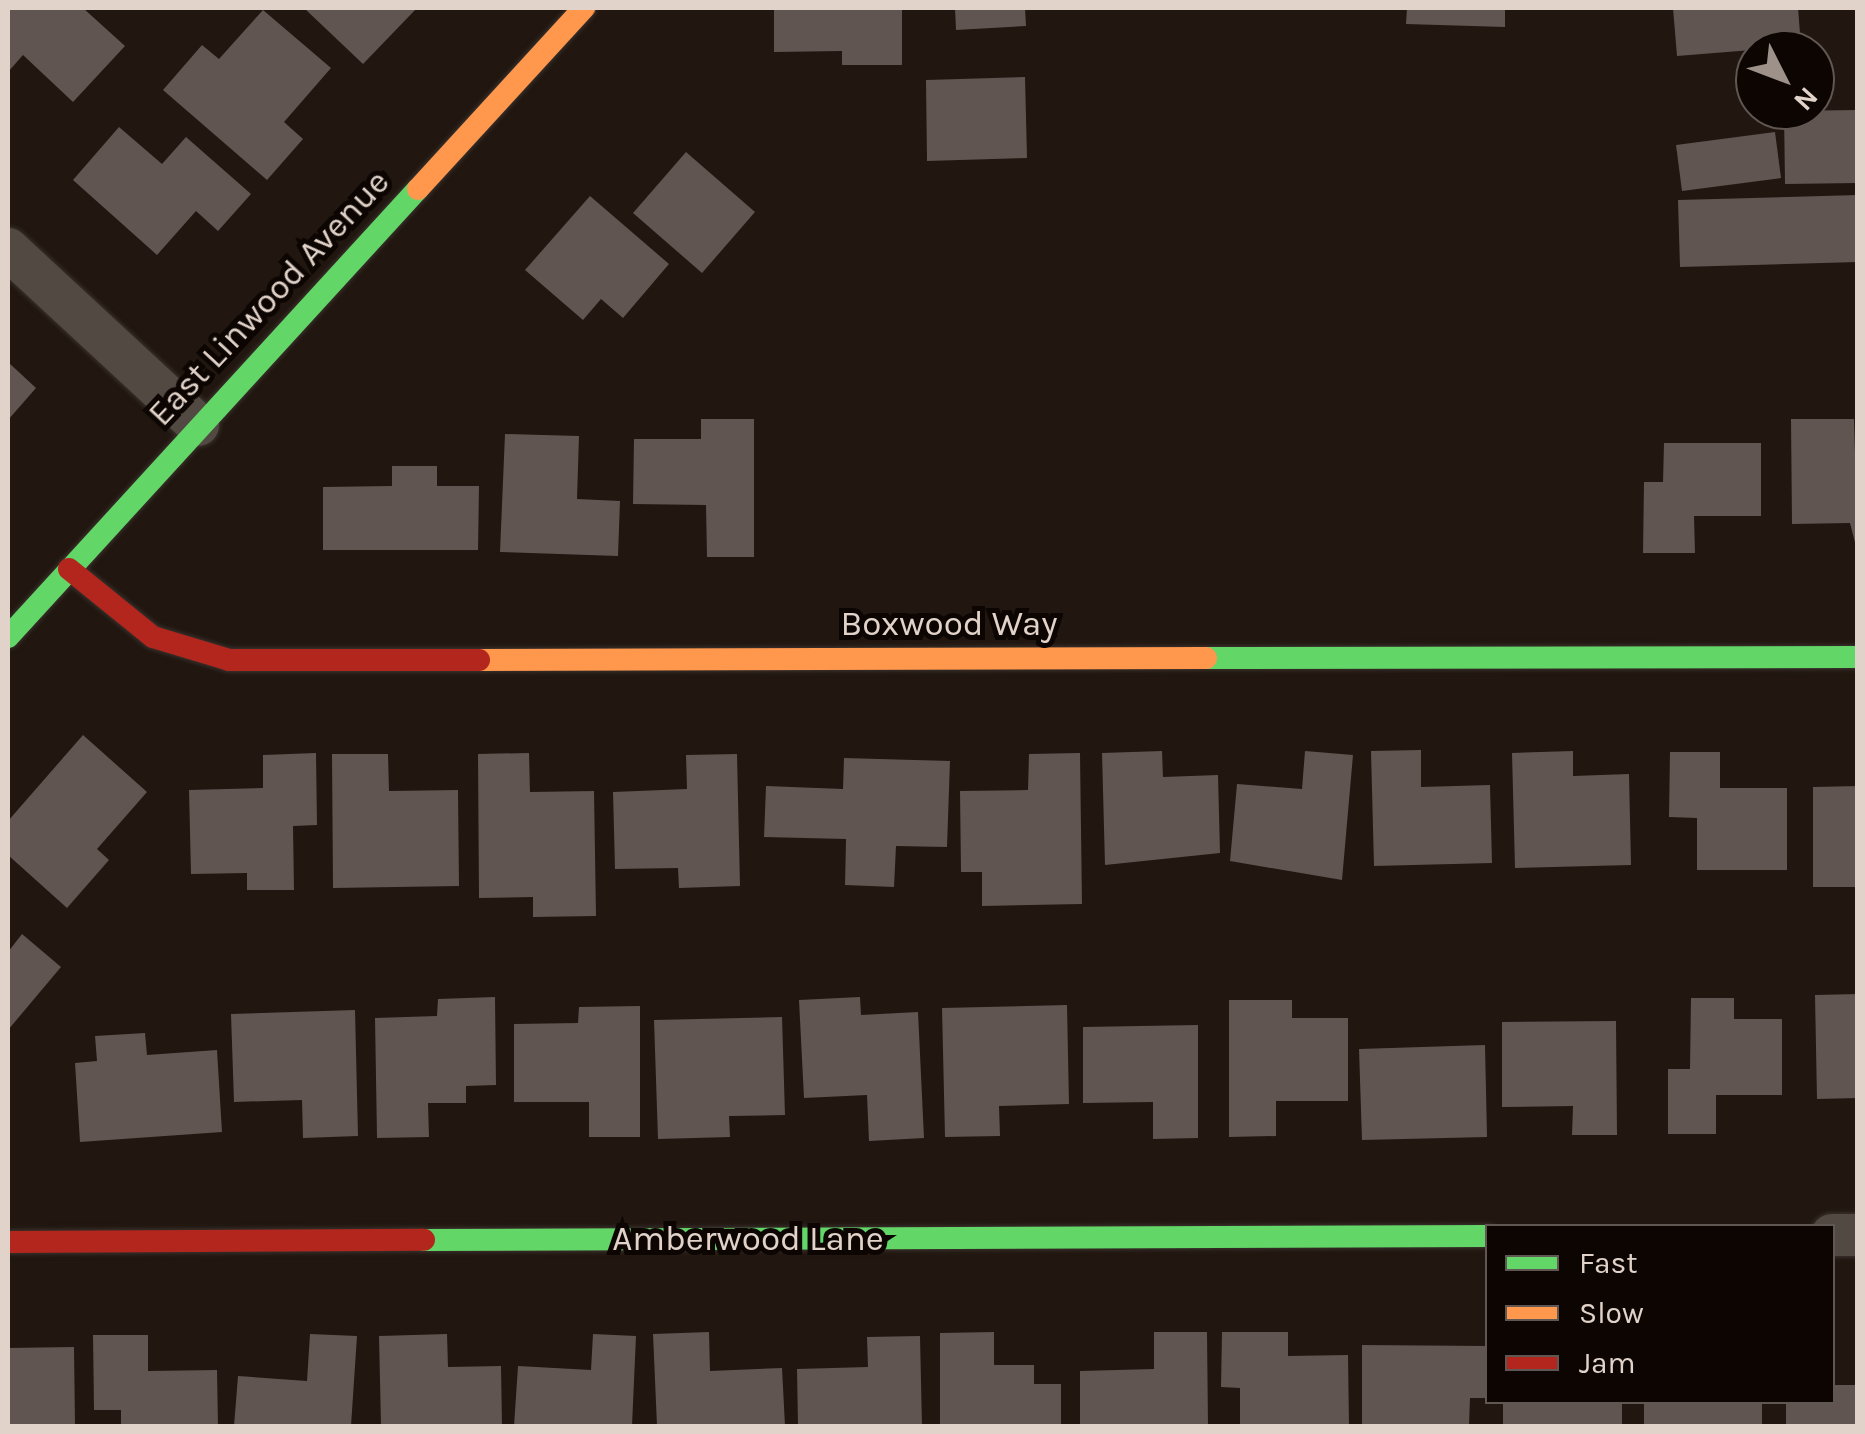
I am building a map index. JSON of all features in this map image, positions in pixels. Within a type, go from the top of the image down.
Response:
[{"type":"street","name":"East Linwood Avenue","points":[[8,637],[584,8]]},
{"type":"street","points":[[8,250],[198,426]]},
{"type":"street","name":"Boxwood Way","points":[[69,569],[153,637],[229,660],[1858,657]]},
{"type":"street","name":"Amberwood Lane","points":[[8,1242],[1485,1236]]},
{"type":"building","points":[[8,8],[83,8],[125,46],[73,102],[23,55],[8,72]]},
{"type":"building","points":[[304,8],[417,8],[363,64]]},
{"type":"building","points":[[774,8],[902,8],[902,65],[842,65],[842,51],[774,52]]},
{"type":"building","points":[[955,8],[1025,8],[1026,26],[956,30]]},
{"type":"building","points":[[1407,8],[1505,8],[1505,27],[1406,24]]},
{"type":"building","points":[[1673,8],[1798,8],[1800,30],[1735,30],[1735,51],[1677,56]]},
{"type":"building","points":[[263,10],[331,68],[284,122],[303,139],[267,180],[163,90],[202,45],[219,59]]},
{"type":"building","points":[[1025,77],[1027,158],[927,161],[926,80]]},
{"type":"building","points":[[1835,110],[1858,110],[1858,183],[1785,184],[1784,130],[1835,130]]},
{"type":"building","points":[[119,127],[162,164],[186,137],[251,194],[218,231],[196,211],[157,255],[73,180]]},
{"type":"building","points":[[1775,132],[1781,178],[1682,191],[1676,145]]},
{"type":"building","points":[[686,152],[755,212],[702,273],[633,213]]},
{"type":"building","points":[[1858,195],[1858,262],[1680,267],[1678,200]]},
{"type":"building","points":[[590,196],[669,264],[623,318],[601,299],[583,320],[525,270]]},
{"type":"building","points":[[8,362],[36,388],[8,420]]},
{"type":"building","points":[[701,419],[754,419],[754,557],[707,557],[706,505],[633,504],[634,439],[701,439]]},
{"type":"building","points":[[1791,419],[1854,419],[1858,554],[1850,523],[1792,524]]},
{"type":"building","points":[[505,434],[579,436],[577,499],[620,501],[618,556],[500,552]]},
{"type":"building","points":[[1664,443],[1761,443],[1761,516],[1694,516],[1695,553],[1643,553],[1644,482],[1663,482]]},
{"type":"building","points":[[392,466],[437,466],[437,486],[479,486],[478,550],[323,550],[323,487],[392,486]]},
{"type":"building","points":[[83,735],[147,792],[97,849],[109,860],[67,908],[8,855],[8,821]]},
{"type":"building","points":[[1421,750],[1421,787],[1490,785],[1492,863],[1374,866],[1371,751]]},
{"type":"building","points":[[1162,751],[1163,777],[1218,775],[1220,853],[1105,865],[1102,753]]},
{"type":"building","points":[[1305,751],[1353,755],[1342,880],[1230,861],[1237,784],[1302,789]]},
{"type":"building","points":[[1573,751],[1573,776],[1629,774],[1631,865],[1515,868],[1512,753]]},
{"type":"building","points":[[1670,752],[1720,752],[1720,788],[1787,788],[1787,870],[1697,870],[1697,818],[1669,817]]},
{"type":"building","points":[[316,753],[317,825],[293,826],[294,890],[247,890],[247,873],[191,874],[189,790],[263,788],[263,755]]},
{"type":"building","points":[[529,753],[530,792],[594,791],[596,916],[533,917],[533,897],[479,898],[478,754]]},
{"type":"building","points":[[1080,753],[1082,904],[982,906],[982,872],[961,872],[960,791],[1028,790],[1029,754]]},
{"type":"building","points":[[332,754],[388,754],[389,791],[458,790],[459,886],[333,888]]},
{"type":"building","points":[[737,754],[740,886],[679,888],[678,868],[615,869],[613,792],[687,789],[686,755]]},
{"type":"building","points":[[844,758],[950,761],[947,847],[896,846],[894,887],[845,885],[846,839],[764,837],[766,786],[843,789]]},
{"type":"building","points":[[1858,786],[1858,887],[1813,887],[1813,787]]},
{"type":"building","points":[[22,934],[61,967],[8,1030],[8,952]]},
{"type":"building","points":[[1858,994],[1858,1098],[1817,1099],[1815,995]]},
{"type":"building","points":[[495,997],[496,1085],[466,1086],[466,1103],[428,1103],[429,1137],[377,1138],[375,1018],[437,1016],[438,999]]},
{"type":"building","points":[[860,997],[861,1015],[918,1012],[924,1138],[869,1141],[867,1095],[804,1098],[799,1000]]},
{"type":"building","points":[[1691,998],[1734,998],[1734,1019],[1782,1019],[1782,1095],[1716,1095],[1716,1134],[1668,1134],[1668,1069],[1690,1069]]},
{"type":"building","points":[[1229,1000],[1292,1000],[1292,1018],[1348,1018],[1348,1101],[1276,1101],[1276,1136],[1229,1137]]},
{"type":"building","points":[[1067,1005],[1069,1104],[999,1106],[1000,1136],[945,1137],[942,1008]]},
{"type":"building","points":[[640,1006],[640,1137],[589,1137],[589,1102],[514,1102],[514,1024],[578,1023],[579,1007]]},
{"type":"building","points":[[355,1010],[358,1136],[303,1138],[302,1100],[234,1102],[231,1014]]},
{"type":"building","points":[[782,1017],[785,1115],[729,1116],[730,1137],[658,1139],[654,1020]]},
{"type":"building","points":[[1616,1021],[1617,1135],[1572,1135],[1573,1106],[1502,1107],[1502,1022]]},
{"type":"building","points":[[1198,1025],[1198,1138],[1153,1139],[1153,1102],[1083,1103],[1083,1027]]},
{"type":"building","points":[[145,1033],[147,1055],[217,1050],[222,1132],[80,1142],[75,1063],[97,1061],[95,1036]]},
{"type":"building","points":[[1485,1045],[1487,1137],[1362,1140],[1359,1049]]},
{"type":"building","points":[[709,1332],[710,1371],[782,1368],[785,1426],[657,1426],[653,1334]]},
{"type":"building","points":[[994,1332],[994,1365],[1034,1365],[1034,1384],[1061,1384],[1061,1426],[940,1426],[940,1333]]},
{"type":"building","points":[[1154,1332],[1207,1332],[1208,1426],[1080,1426],[1080,1371],[1154,1369]]},
{"type":"building","points":[[1222,1332],[1288,1332],[1288,1356],[1348,1355],[1349,1426],[1240,1426],[1240,1388],[1221,1387]]},
{"type":"building","points":[[310,1334],[357,1336],[351,1426],[234,1426],[238,1376],[307,1381]]},
{"type":"building","points":[[447,1334],[448,1367],[501,1366],[502,1426],[381,1426],[379,1336]]},
{"type":"building","points":[[593,1334],[636,1336],[632,1426],[514,1426],[518,1366],[591,1370]]},
{"type":"building","points":[[93,1335],[148,1335],[148,1371],[217,1370],[218,1426],[121,1426],[121,1410],[94,1410]]},
{"type":"building","points":[[920,1336],[922,1426],[798,1426],[797,1369],[868,1367],[867,1337]]},
{"type":"building","points":[[1362,1345],[1485,1346],[1485,1398],[1470,1398],[1469,1426],[1362,1426]]},
{"type":"building","points":[[74,1347],[75,1426],[8,1426],[8,1348]]},
{"type":"building","points":[[1835,1385],[1858,1385],[1858,1426],[1786,1426],[1786,1404],[1835,1404]]},
{"type":"building","points":[[1503,1404],[1622,1404],[1622,1426],[1503,1426]]},
{"type":"building","points":[[1644,1404],[1762,1404],[1762,1426],[1644,1426]]},
{"type":"traffic: fast","points":[[8,637],[418,189]]},
{"type":"traffic: fast","points":[[1206,658],[1858,657]]},
{"type":"traffic: fast","points":[[424,1240],[1485,1236]]},
{"type":"traffic: slow","points":[[418,189],[584,8]]},
{"type":"traffic: slow","points":[[479,660],[1206,658]]},
{"type":"traffic: jam","points":[[69,569],[153,637],[229,660],[479,660]]},
{"type":"traffic: jam","points":[[8,1242],[424,1240]]}]
